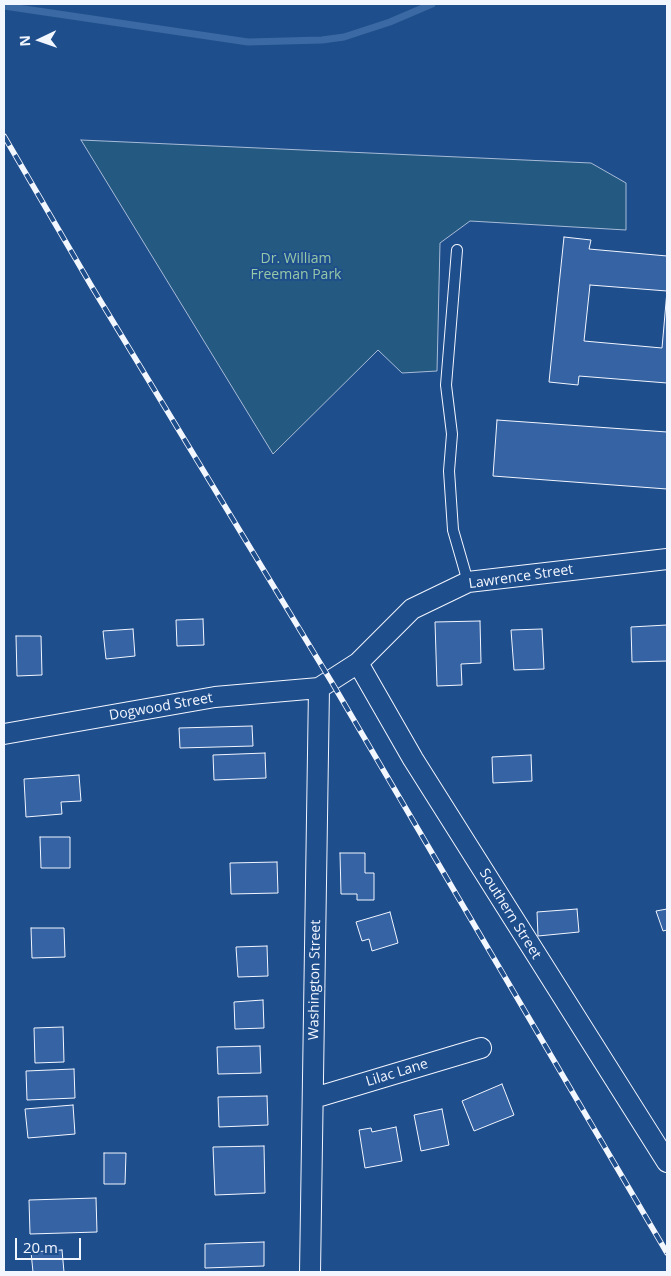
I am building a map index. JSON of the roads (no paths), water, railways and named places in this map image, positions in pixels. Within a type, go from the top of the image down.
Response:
[{"type":"street","name":"Lawrence Street","points":[[318,688],[358,663],[412,609],[468,582],[667,558]]},
{"type":"street","name":"Southern Street","points":[[358,663],[412,759],[667,1162]]},
{"type":"street","name":"Dogwood Street","points":[[4,734],[215,698],[318,688]]},
{"type":"street","name":"Washington Street","points":[[310,1272],[314,1098],[318,688]]},
{"type":"street","name":"Lilac Lane","points":[[314,1098],[481,1048]]},
{"type":"lane","points":[[457,250],[446,385],[452,434],[449,471],[453,530],[468,582]]},
{"type":"waterway","points":[[4,6],[248,42],[322,40],[344,37],[390,22],[432,4]]},
{"type":"railway","points":[[4,136],[92,287],[331,681],[667,1253]]},
{"type":"park label","name":"Dr. William Freeman Park","points":[[296,268]]}]
